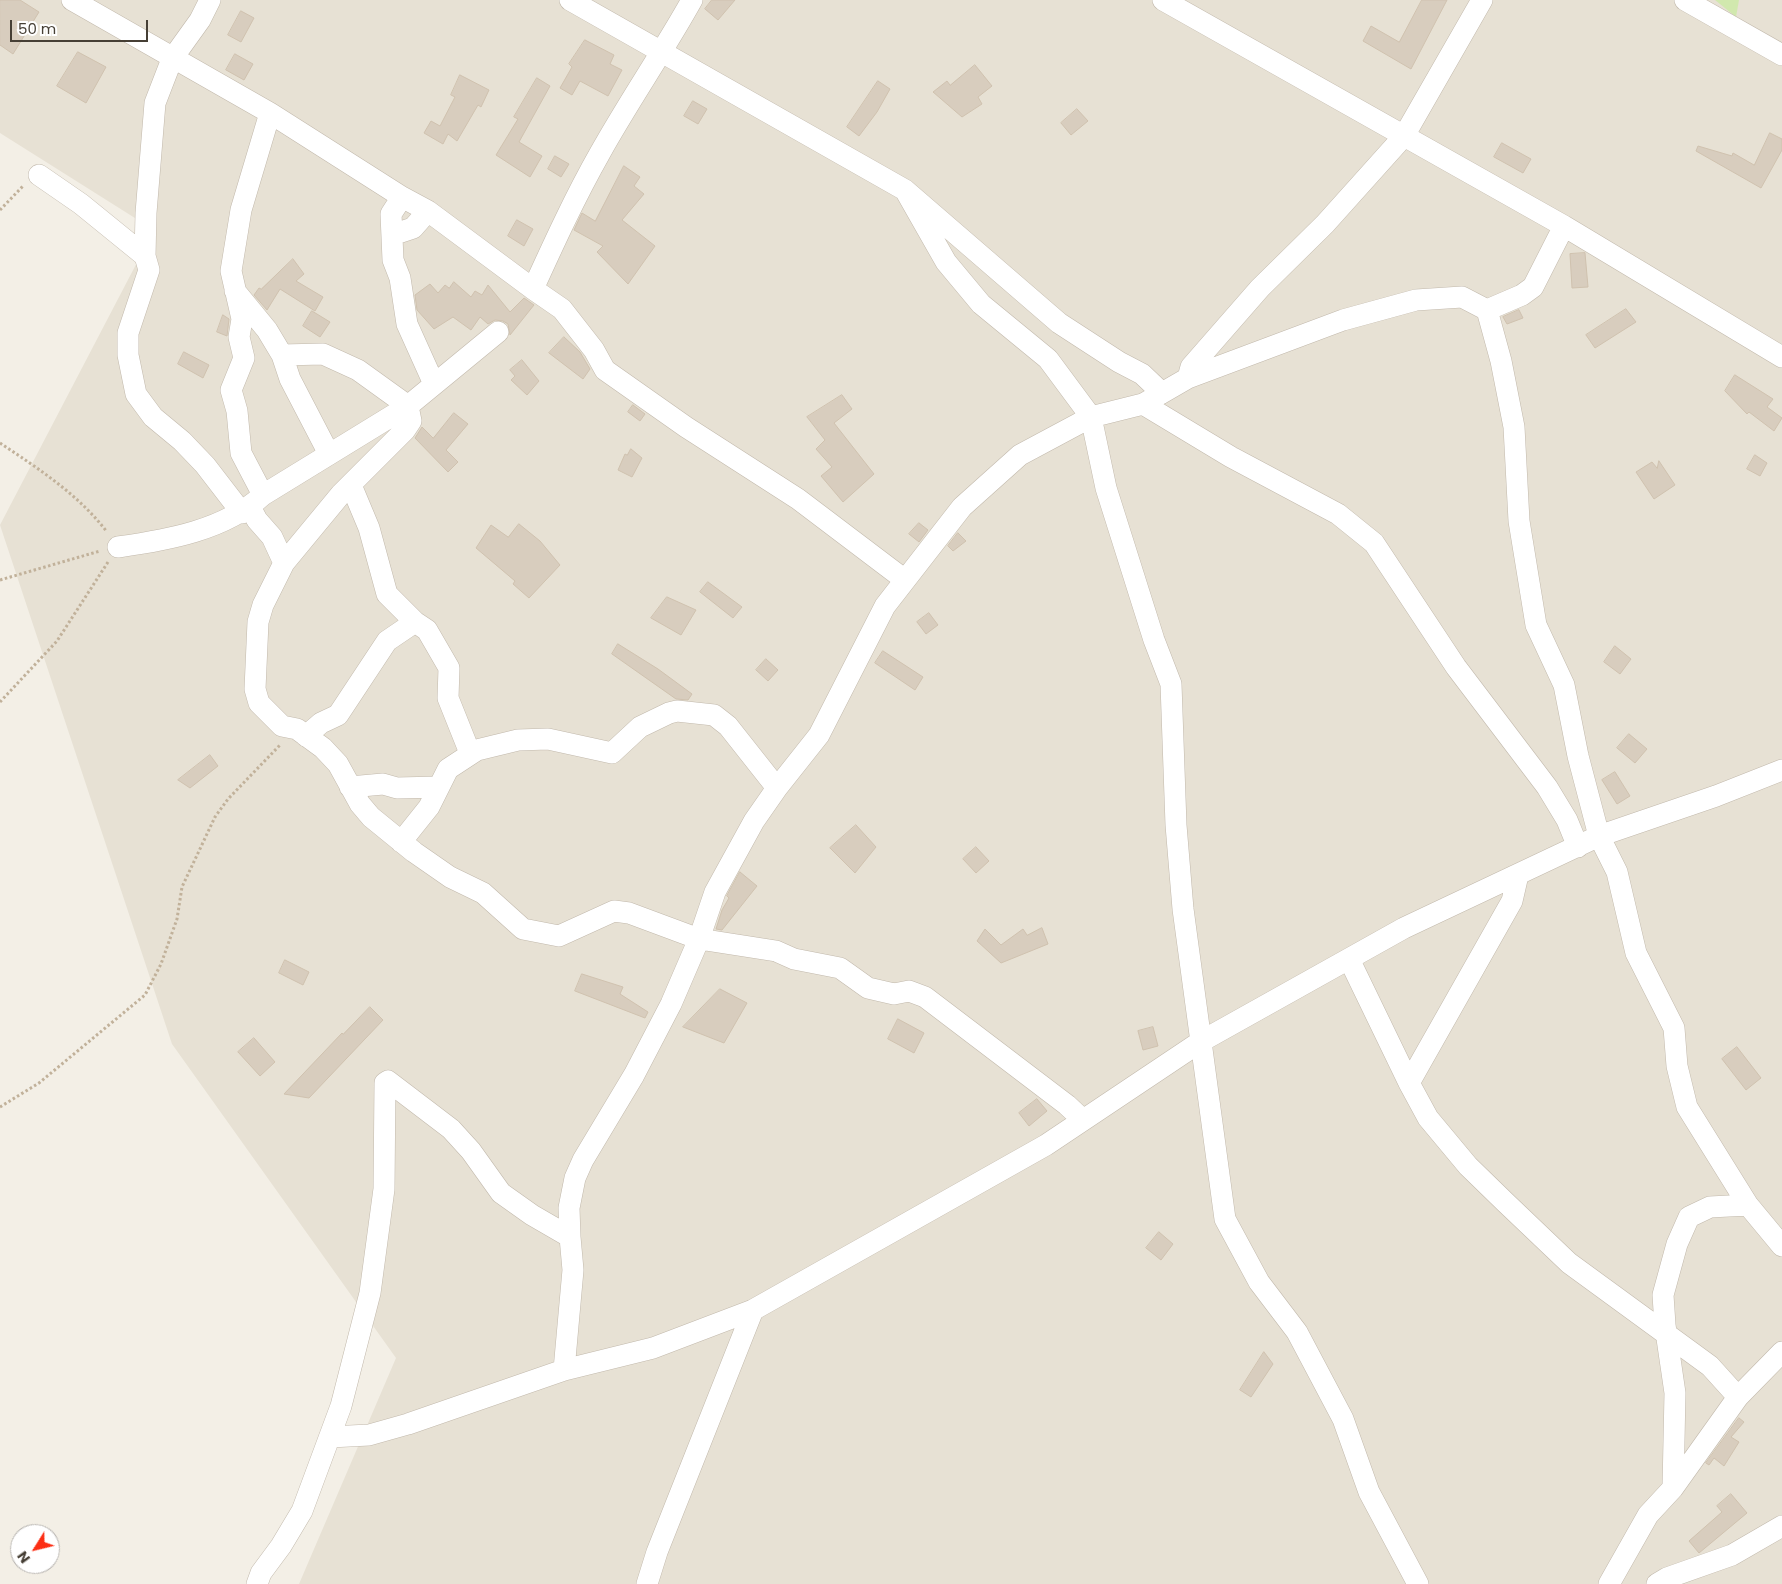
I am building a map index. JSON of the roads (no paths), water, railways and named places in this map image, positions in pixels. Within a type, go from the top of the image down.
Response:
[{"type":"street","points":[[72,0],[172,59],[270,113],[402,197],[428,211],[533,290],[562,309],[575,322],[605,370],[686,427],[798,499],[905,580]]},
{"type":"street","points":[[210,0],[200,20],[172,59],[155,103],[146,213],[145,256],[149,270],[128,333],[128,355],[136,394],[153,417],[252,505]]},
{"type":"street","points":[[570,0],[905,190],[1059,323],[1119,362],[1142,374],[1162,393]]},
{"type":"street","points":[[533,290],[562,225],[600,153],[662,53],[692,0]]},
{"type":"street","points":[[1163,0],[1564,226],[1782,356]]},
{"type":"street","points":[[1188,378],[1191,367],[1260,288],[1325,224],[1404,136],[1482,0]]},
{"type":"street","points":[[1685,0],[1782,55]]},
{"type":"street","points":[[270,113],[242,210],[232,271],[242,320],[240,336],[244,358],[231,390],[237,412],[241,453],[252,505],[257,520],[272,538],[284,563]]},
{"type":"street","points":[[39,175],[81,204],[145,256]]},
{"type":"street","points":[[905,190],[946,262],[975,297],[1048,359],[1091,417],[1106,488],[1154,640],[1171,684],[1176,825],[1182,909],[1225,1219],[1259,1282],[1297,1332],[1343,1419],[1369,1492],[1418,1584]]},
{"type":"street","points":[[402,197],[391,214],[393,260],[400,278],[407,324],[434,384]]},
{"type":"street","points":[[392,235],[413,228],[428,211]]},
{"type":"street","points":[[1487,310],[1522,295],[1533,287],[1564,226]]},
{"type":"street","points":[[235,291],[267,330],[282,355],[290,379],[329,454]]},
{"type":"street","points":[[564,1370],[573,1270],[568,1208],[579,1169],[634,1075],[671,1004],[699,939],[715,892],[754,821],[776,788],[819,735],[885,606],[962,507],[1020,455],[1091,417],[1143,404],[1188,378],[1343,320],[1416,300],[1462,297],[1487,310],[1501,361],[1514,427],[1519,521],[1527,583],[1536,625],[1564,684],[1578,756],[1599,836],[1618,872],[1636,953],[1674,1028],[1677,1066],[1687,1107],[1748,1205],[1782,1246]]},
{"type":"street","points":[[118,547],[170,539],[252,505],[329,454],[408,406],[498,332]]},
{"type":"street","points":[[282,355],[323,354],[358,370],[408,406],[411,421],[405,430],[322,516],[284,563],[263,605],[258,622],[255,689],[259,703],[282,726],[302,733],[338,764],[365,810],[401,842],[450,877],[483,893],[523,929],[559,936],[614,911],[629,913],[699,939],[776,951],[794,959],[840,968],[868,988],[894,994],[908,991],[924,997],[1067,1105],[1083,1120]]},
{"type":"street","points":[[1143,404],[1232,457],[1338,514],[1374,542],[1456,667],[1547,787],[1567,820],[1578,847]]},
{"type":"street","points":[[351,485],[369,528],[387,594],[415,622],[427,630],[449,668],[448,698],[470,753]]},
{"type":"street","points":[[302,733],[338,715],[387,641],[415,622]]},
{"type":"street","points":[[401,842],[429,807],[448,769],[470,753],[518,740],[548,739],[612,753],[640,726],[669,713],[688,712],[714,715],[728,726],[776,788]]},
{"type":"street","points":[[330,1437],[369,1435],[564,1370],[653,1348],[753,1310],[1046,1145],[1200,1042],[1404,928],[1599,836],[1716,796],[1782,770]]},
{"type":"street","points":[[350,786],[383,784],[397,788],[439,787]]},
{"type":"street","points":[[1409,1083],[1512,901],[1518,875]]},
{"type":"street","points":[[1349,959],[1428,1118],[1468,1166],[1569,1263],[1710,1366],[1738,1397]]},
{"type":"street","points":[[256,1584],[261,1573],[282,1546],[302,1511],[341,1406],[370,1293],[384,1189],[385,1083],[388,1081],[451,1129],[471,1151],[501,1193],[532,1215],[570,1237]]},
{"type":"street","points":[[1673,1488],[1675,1393],[1666,1333],[1663,1295],[1677,1244],[1689,1217],[1710,1207],[1748,1205]]},
{"type":"street","points":[[647,1584],[657,1552],[753,1310]]},
{"type":"street","points":[[1609,1584],[1648,1515],[1673,1488],[1738,1397],[1782,1352]]},
{"type":"street","points":[[1657,1584],[1667,1578],[1732,1556],[1782,1526]]}]
